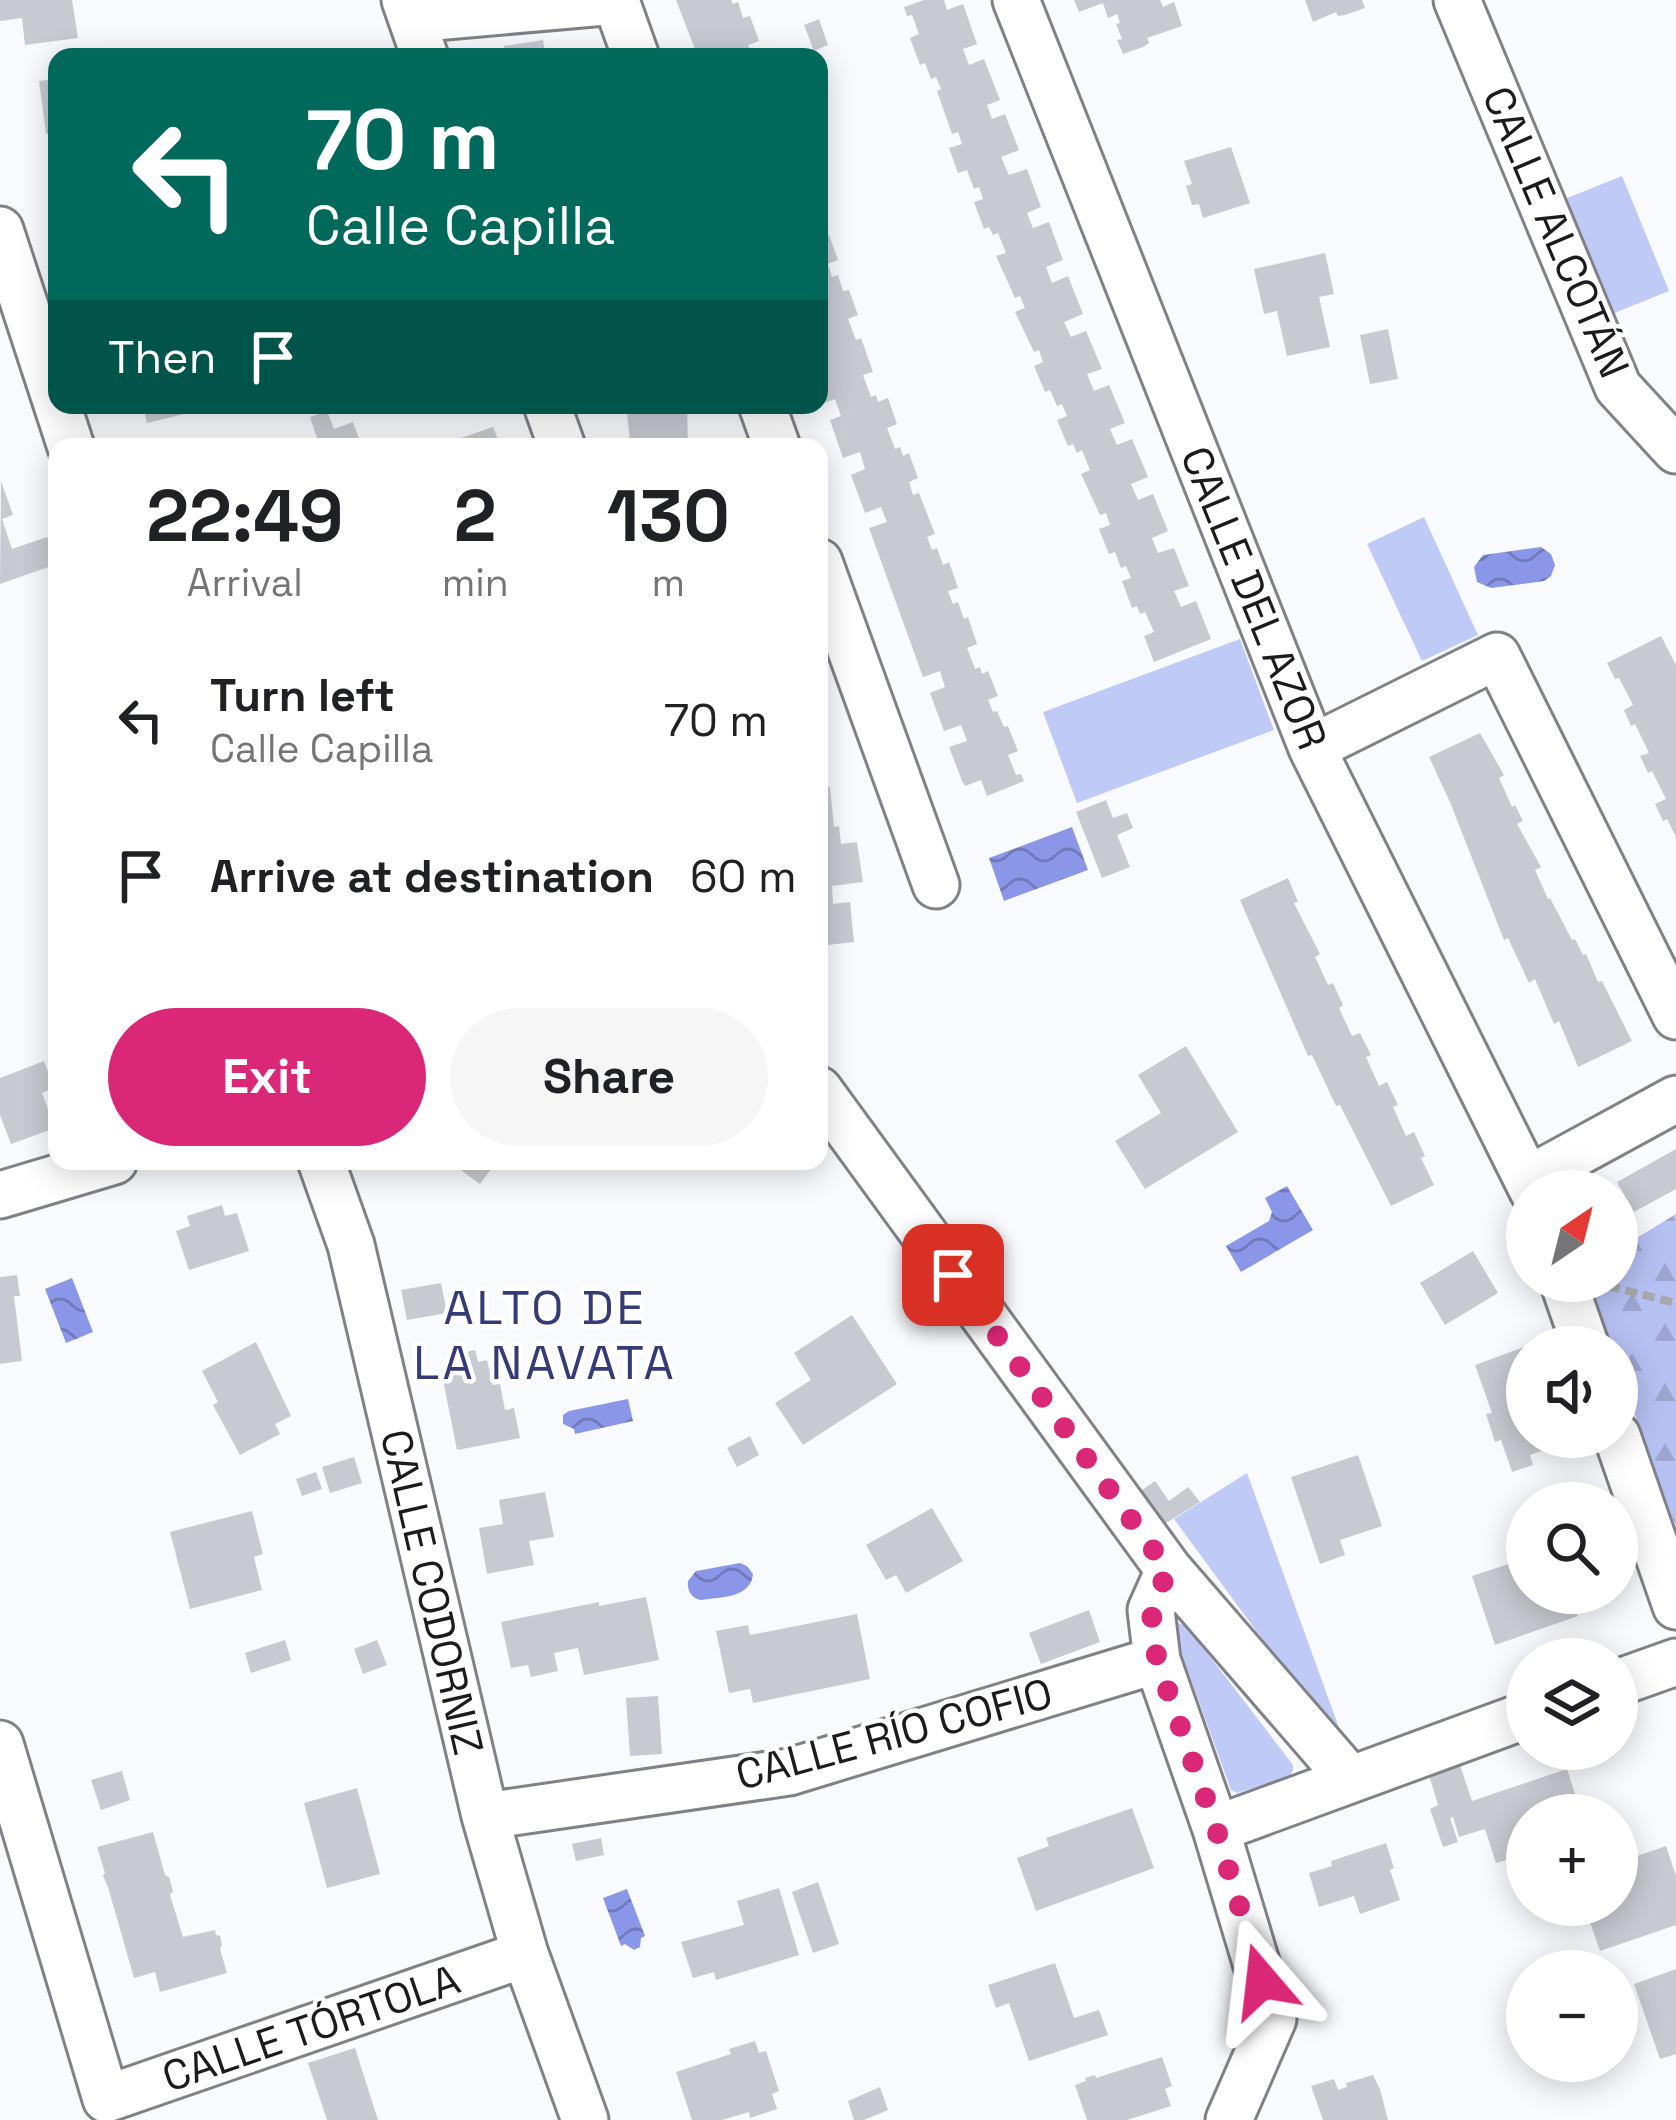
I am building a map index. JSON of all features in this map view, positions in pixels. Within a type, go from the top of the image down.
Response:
[{"type":"street","name":"CALLE DEL AZOR","points":[[1016,0],[1312,748],[1523,1170]]},
{"type":"street","name":"CALLE ALCOTÁN","points":[[1457,0],[1618,387],[1676,450]]},
{"type":"street","points":[[414,25],[616,1],[633,48]]},
{"type":"street","points":[[0,230],[20,366],[48,410]]},
{"type":"street","points":[[828,587],[936,885]]},
{"type":"street","points":[[1312,748],[1497,656],[1676,1016]]},
{"type":"street","points":[[1556,1170],[1676,1099]]},
{"type":"street","points":[[828,1102],[1168,1570],[1351,1779]]},
{"type":"street","points":[[0,1195],[84,1170]]},
{"type":"street","name":"CALLE CODORNIZ","points":[[324,1170],[351,1245],[485,1816],[526,1954],[585,2120]]},
{"type":"street","points":[[1625,1458],[1676,1606]]},
{"type":"street","points":[[1168,1570],[1151,1610],[1157,1660],[1216,1828],[1273,2019],[1229,2120]]},
{"type":"street","name":"CALLE RÍO COFIO","points":[[485,1816],[789,1772],[1157,1660]]},
{"type":"street","points":[[1638,1676],[1676,1662]]},
{"type":"street","points":[[1216,1828],[1506,1723]]},
{"type":"street","name":"CALLE TÓRTOLA","points":[[0,1744],[106,2099],[526,1954]]},
{"type":"path","points":[[1638,1294],[1676,1304]]},
{"type":"green space","points":[[1676,1214],[1676,1527],[1638,1423],[1638,1326],[1602,1326],[1594,1302],[1638,1302],[1638,1237]]},
{"type":"shaded area","points":[[1622,176],[1669,291],[1612,314],[1565,199]]},
{"type":"shaded area","points":[[1424,517],[1478,635],[1422,661],[1367,544]]},
{"type":"shaded area","points":[[1240,639],[1274,730],[1077,803],[1043,712]]},
{"type":"shaded area","points":[[1247,1473],[1347,1750],[1174,1519]]},
{"type":"shaded area","points":[[1179,1623],[1188,1628],[1293,1765],[1288,1777],[1237,1793],[1231,1790],[1173,1630]]},
{"type":"water","points":[[1541,547],[1555,565],[1544,581],[1491,588],[1477,582],[1474,567],[1483,555]]},
{"type":"water","points":[[1072,827],[1088,870],[1004,901],[989,858]]},
{"type":"water","points":[[1287,1186],[1313,1230],[1241,1272],[1226,1246],[1269,1221],[1272,1212],[1265,1198]]},
{"type":"water","points":[[72,1278],[93,1332],[66,1343],[45,1289]]},
{"type":"water","points":[[628,1399],[633,1421],[575,1434],[563,1424],[563,1415],[569,1411]]},
{"type":"water","points":[[740,1563],[753,1574],[741,1592],[701,1600],[690,1593],[688,1581],[696,1571]]},
{"type":"water","points":[[627,1889],[645,1936],[634,1950],[621,1946],[603,1898]]},
{"type":"building","points":[[0,0],[72,0],[78,38],[25,45],[22,18],[0,21]]},
{"type":"building","points":[[676,0],[738,2],[743,18],[750,16],[759,41],[749,48],[695,48]]},
{"type":"building","points":[[944,0],[947,10],[963,4],[977,44],[963,49],[969,65],[984,59],[1000,100],[987,105],[992,119],[1005,114],[1019,150],[1001,157],[1009,175],[1027,169],[1041,207],[1027,213],[1033,228],[1049,222],[1063,260],[1046,267],[1052,283],[1068,276],[1083,314],[1064,322],[1071,337],[1086,331],[1102,369],[1087,374],[1094,391],[1109,385],[1125,423],[1110,429],[1117,445],[1132,439],[1148,477],[1131,484],[1138,500],[1153,494],[1168,531],[1152,538],[1158,553],[1174,548],[1189,586],[1174,591],[1181,607],[1196,601],[1211,639],[1154,662],[1144,636],[1154,632],[1145,612],[1132,608],[1122,581],[1131,578],[1126,566],[1121,568],[1115,552],[1109,554],[1099,529],[1110,525],[1106,513],[1100,515],[1081,474],[1090,470],[1082,450],[1077,453],[1073,444],[1068,446],[1057,420],[1067,416],[1062,404],[1057,406],[1050,390],[1045,392],[1034,366],[1043,362],[1039,350],[1034,352],[1015,312],[1025,308],[1020,296],[1015,298],[996,256],[1006,253],[998,233],[984,229],[974,202],[983,199],[979,187],[974,189],[967,170],[958,173],[949,148],[962,144],[958,132],[952,134],[936,77],[931,79],[925,63],[920,65],[910,38],[919,34],[904,7]]},
{"type":"building","points":[[1074,0],[1160,0],[1163,7],[1174,2],[1182,26],[1147,38],[1149,43],[1143,47],[1123,54],[1117,40],[1122,39],[1117,14],[1108,18],[1103,3],[1079,12]]},
{"type":"building","points":[[1305,0],[1362,0],[1365,8],[1338,16],[1336,12],[1313,22]]},
{"type":"building","points":[[819,19],[828,45],[813,48],[804,25]]},
{"type":"building","points":[[543,40],[544,48],[504,48]]},
{"type":"building","points":[[48,80],[48,134],[46,134],[39,81]]},
{"type":"building","points":[[1231,147],[1250,203],[1203,218],[1199,204],[1192,205],[1186,186],[1192,184],[1184,161]]},
{"type":"building","points":[[829,235],[838,260],[828,264]]},
{"type":"building","points":[[1325,253],[1334,294],[1319,297],[1330,347],[1287,356],[1277,311],[1264,314],[1254,269]]},
{"type":"building","points":[[828,264],[843,291],[849,290],[858,315],[848,319],[856,340],[861,338],[873,372],[863,375],[871,397],[876,395],[878,402],[888,398],[897,424],[887,428],[895,449],[900,447],[903,456],[909,453],[918,478],[909,482],[913,495],[919,493],[935,534],[927,537],[943,565],[949,562],[958,588],[948,591],[964,619],[968,617],[977,644],[967,648],[975,669],[980,667],[982,674],[988,671],[998,696],[988,700],[1004,727],[1008,726],[1018,751],[1008,755],[1016,775],[1021,774],[1024,781],[987,796],[981,780],[965,786],[949,747],[967,741],[961,725],[944,731],[930,693],[945,687],[940,671],[923,677],[869,528],[887,522],[881,507],[865,513],[851,475],[865,469],[860,452],[843,458],[830,420],[841,416],[835,399],[828,402]]},
{"type":"building","points":[[1388,329],[1398,379],[1370,384],[1360,335]]},
{"type":"building","points":[[145,414],[184,414],[147,423]]},
{"type":"building","points":[[328,414],[334,429],[353,422],[359,438],[317,438],[310,417]]},
{"type":"building","points":[[627,414],[687,414],[688,438],[630,438]]},
{"type":"building","points":[[493,427],[497,438],[461,438]]},
{"type":"building","points":[[1,481],[13,515],[2,519],[12,549],[47,537],[48,567],[0,584]]},
{"type":"building","points":[[1661,636],[1676,665],[1676,837],[1655,804],[1666,799],[1652,771],[1648,773],[1640,756],[1649,753],[1624,710],[1633,705],[1607,663]]},
{"type":"building","points":[[1480,733],[1504,775],[1499,778],[1512,807],[1523,821],[1517,824],[1541,867],[1535,870],[1548,899],[1586,954],[1598,982],[1602,981],[1632,1041],[1578,1067],[1535,979],[1529,983],[1508,938],[1504,940],[1429,757]]},
{"type":"building","points":[[828,787],[841,844],[857,842],[863,882],[832,886],[833,904],[850,902],[854,942],[828,945]]},
{"type":"building","points":[[1106,800],[1113,818],[1127,813],[1133,828],[1117,835],[1130,867],[1102,878],[1076,812]]},
{"type":"building","points":[[1288,878],[1298,902],[1294,903],[1320,954],[1315,957],[1328,985],[1333,983],[1352,1036],[1360,1033],[1379,1086],[1387,1082],[1406,1136],[1414,1132],[1425,1156],[1421,1158],[1434,1185],[1391,1206],[1340,1105],[1336,1106],[1312,1055],[1308,1056],[1240,900]]},
{"type":"building","points":[[1186,1046],[1238,1132],[1145,1189],[1115,1141],[1161,1113],[1138,1075]]},
{"type":"building","points":[[44,1061],[48,1090],[42,1093],[48,1131],[11,1144],[0,1115],[0,1078]]},
{"type":"building","points":[[1676,1149],[1676,1189],[1638,1210],[1638,1170]]},
{"type":"building","points":[[463,1170],[490,1170],[480,1184]]},
{"type":"building","points":[[222,1205],[225,1216],[237,1213],[249,1251],[189,1270],[176,1231],[190,1226],[187,1216]]},
{"type":"building","points":[[1473,1251],[1498,1293],[1445,1325],[1420,1283]]},
{"type":"building","points":[[17,1275],[20,1296],[14,1296],[22,1361],[0,1364],[0,1277]]},
{"type":"building","points":[[441,1283],[447,1313],[407,1320],[401,1290]]},
{"type":"building","points":[[852,1315],[897,1384],[803,1445],[775,1403],[811,1380],[794,1353]]},
{"type":"building","points":[[256,1342],[291,1416],[275,1424],[280,1434],[240,1455],[213,1405],[218,1402],[202,1371]]},
{"type":"building","points":[[475,1350],[478,1362],[487,1360],[493,1385],[500,1384],[505,1410],[514,1408],[520,1438],[457,1450],[441,1370],[450,1368],[447,1356]]},
{"type":"building","points":[[1506,1354],[1506,1455],[1501,1440],[1495,1442],[1486,1414],[1492,1413],[1475,1365]]},
{"type":"building","points":[[750,1436],[759,1455],[737,1467],[727,1448]]},
{"type":"building","points":[[1358,1455],[1382,1526],[1340,1540],[1345,1555],[1320,1564],[1291,1477]]},
{"type":"building","points":[[354,1457],[362,1483],[330,1493],[322,1467]]},
{"type":"building","points":[[1507,1458],[1531,1458],[1533,1465],[1512,1472]]},
{"type":"building","points":[[316,1472],[322,1489],[302,1496],[296,1479]]},
{"type":"building","points":[[1155,1481],[1169,1501],[1188,1487],[1200,1502],[1163,1525],[1138,1493]]},
{"type":"building","points":[[545,1492],[554,1537],[529,1541],[534,1565],[487,1574],[479,1528],[503,1524],[499,1500]]},
{"type":"building","points":[[932,1508],[963,1561],[906,1593],[896,1575],[886,1580],[866,1545]]},
{"type":"building","points":[[252,1511],[263,1554],[254,1557],[262,1590],[190,1609],[170,1532]]},
{"type":"building","points":[[1506,1565],[1506,1614],[1578,1616],[1495,1645],[1472,1576]]},
{"type":"building","points":[[646,1597],[659,1660],[584,1675],[578,1648],[554,1653],[558,1671],[531,1677],[528,1665],[511,1668],[501,1622]]},
{"type":"building","points":[[1089,1610],[1100,1642],[1041,1664],[1029,1633]]},
{"type":"building","points":[[857,1614],[870,1679],[753,1703],[750,1689],[729,1693],[716,1631],[748,1625],[750,1635]]},
{"type":"building","points":[[285,1640],[291,1660],[251,1673],[245,1653]]},
{"type":"building","points":[[377,1640],[387,1665],[363,1674],[354,1649]]},
{"type":"building","points":[[658,1696],[662,1754],[630,1756],[626,1698]]},
{"type":"building","points":[[1460,1765],[1472,1801],[1567,1770],[1575,1794],[1506,1794],[1506,1860],[1496,1863],[1485,1829],[1459,1837],[1453,1817],[1458,1842],[1443,1847],[1430,1809],[1438,1805],[1429,1775]]},
{"type":"building","points":[[122,1771],[130,1800],[101,1810],[91,1780]]},
{"type":"building","points":[[357,1788],[380,1874],[327,1888],[304,1803]]},
{"type":"building","points":[[1132,1808],[1154,1868],[1036,1911],[1017,1858],[1049,1846],[1046,1838]]},
{"type":"building","points":[[153,1832],[183,1937],[215,1930],[227,1973],[160,1992],[155,1972],[134,1978],[97,1847]]},
{"type":"building","points":[[601,1838],[604,1855],[576,1861],[572,1844]]},
{"type":"building","points":[[1386,1843],[1400,1900],[1360,1914],[1354,1896],[1319,1907],[1309,1873]]},
{"type":"building","points":[[1666,1846],[1676,1876],[1676,1925],[1600,1950],[1591,1926],[1638,1926],[1638,1856]]},
{"type":"building","points":[[818,1882],[839,1944],[813,1953],[792,1892]]},
{"type":"building","points":[[779,1888],[799,1955],[716,1980],[714,1972],[693,1978],[681,1942],[744,1925],[737,1901]]},
{"type":"building","points":[[1055,1963],[1074,2018],[1099,2010],[1108,2035],[1029,2061],[1009,2003],[996,2008],[988,1985]]},
{"type":"building","points":[[1676,1969],[1676,2054],[1660,2059],[1638,1983]]},
{"type":"building","points":[[755,2041],[759,2053],[766,2051],[779,2091],[772,2094],[777,2109],[750,2118],[749,2112],[722,2120],[692,2120],[676,2072]]},
{"type":"building","points":[[355,2048],[378,2120],[327,2120],[308,2063]]},
{"type":"building","points":[[1162,2057],[1172,2086],[1165,2089],[1171,2106],[1127,2120],[1087,2120],[1075,2085]]},
{"type":"building","points":[[1373,2075],[1388,2120],[1323,2120],[1311,2086],[1334,2079],[1338,2090]]},
{"type":"building","points":[[880,2087],[888,2110],[854,2120],[848,2101]]},
{"type":"district","name":"ALTO DE LA NAVATA","points":[[545,1334]]},
{"type":"route","points":[[953,1275],[1168,1570],[1151,1610],[1157,1660],[1216,1828],[1262,1981]]}]
